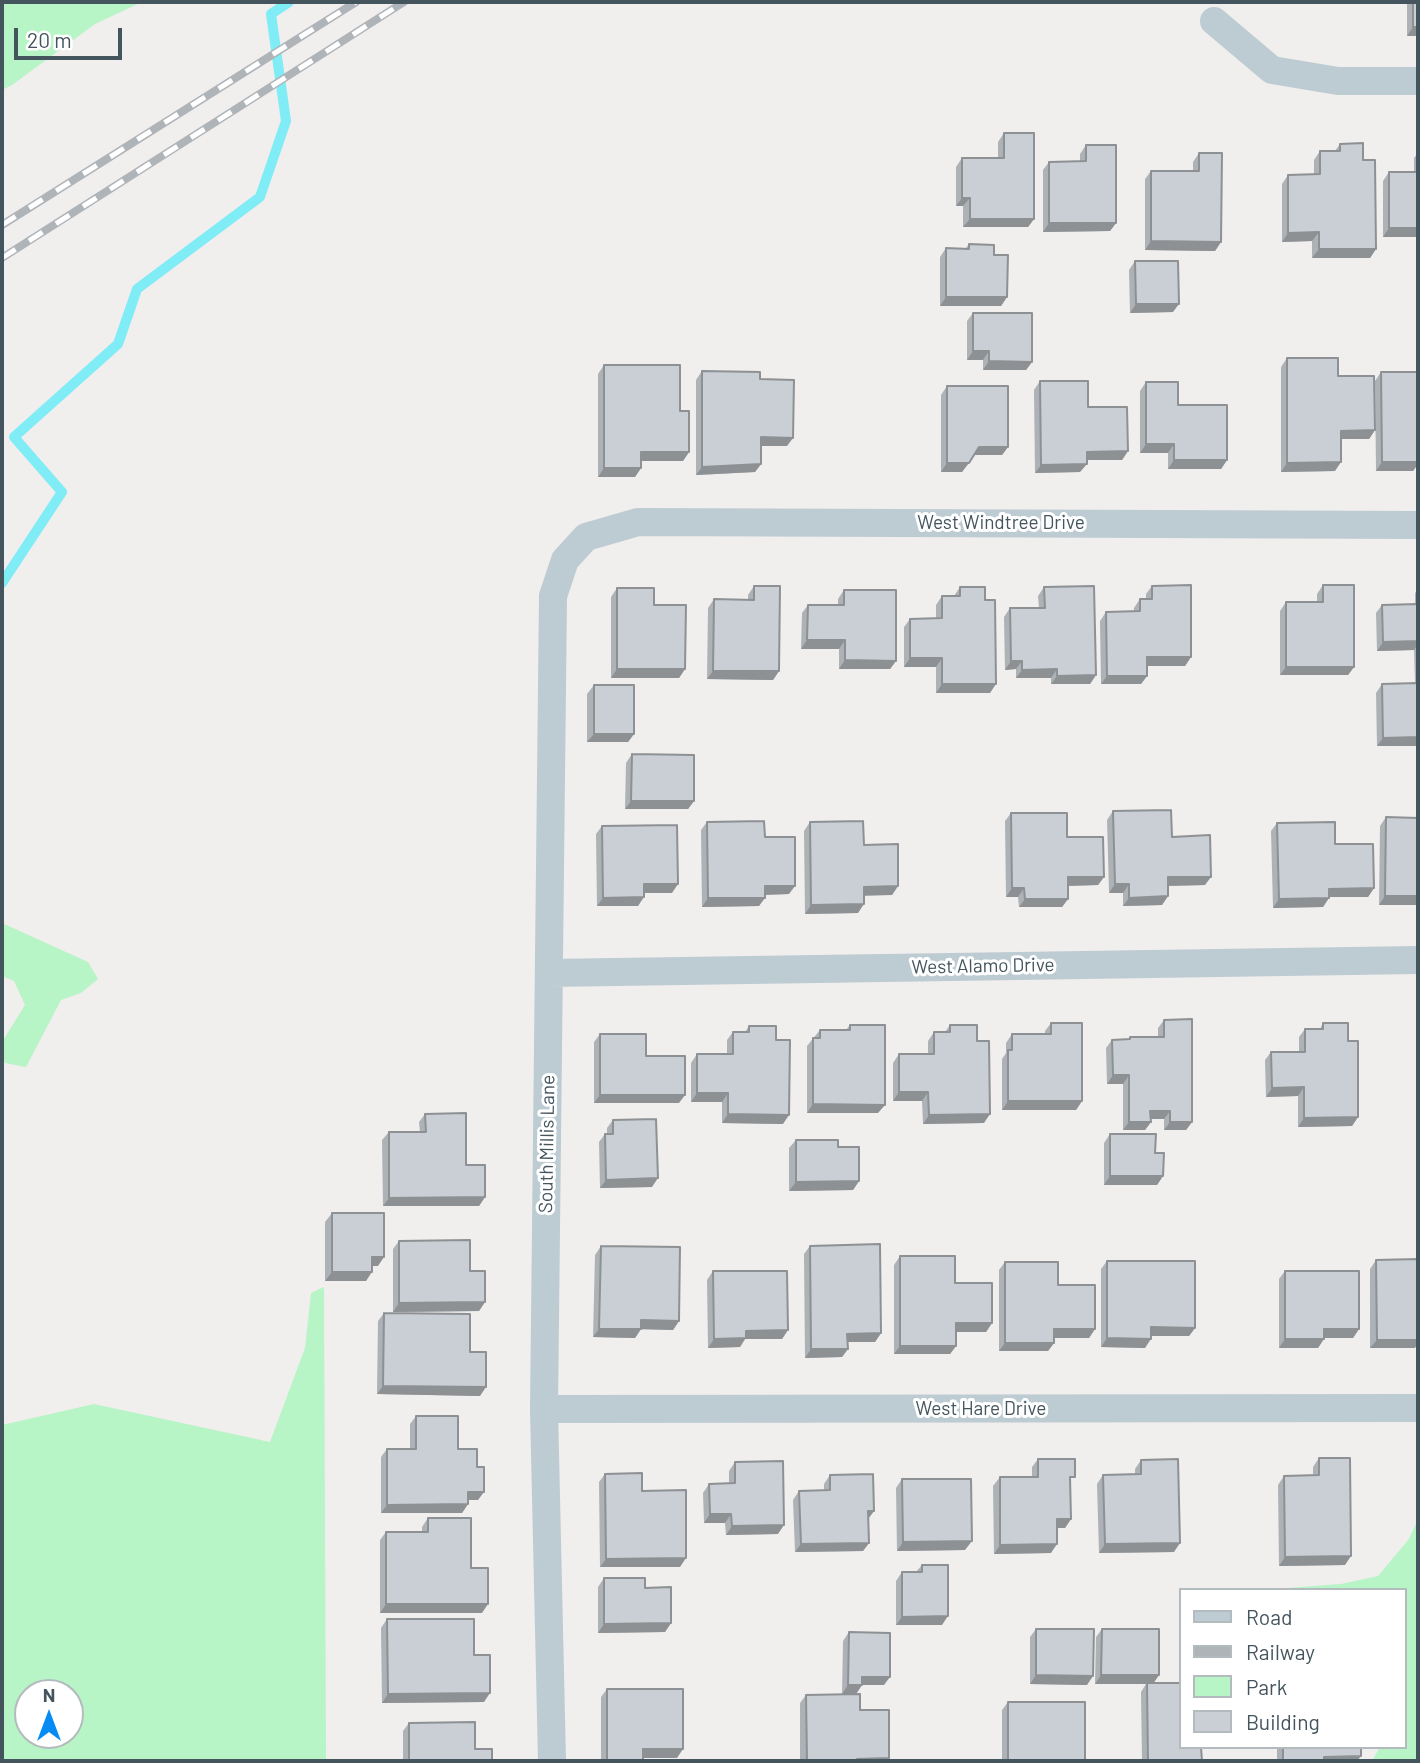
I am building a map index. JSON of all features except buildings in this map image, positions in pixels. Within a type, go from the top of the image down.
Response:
[{"type":"street","points":[[1214,21],[1272,70],[1338,80],[1418,81]]},
{"type":"street","name":"West Windtree Drive","points":[[586,537],[638,522],[1418,525]]},
{"type":"street","name":"South Millis Lane","points":[[552,1761],[544,1409],[553,596],[565,560],[586,537]]},
{"type":"street","name":"West Alamo Drive","points":[[549,973],[1418,960]]},
{"type":"street","name":"West Hare Drive","points":[[544,1409],[1418,1408]]},
{"type":"green space","points":[[2,2],[142,2],[95,24],[2,90]]},
{"type":"green space","points":[[2,923],[88,962],[98,979],[81,993],[61,1000],[26,1067],[5,1063],[2,1054],[2,1042],[25,1005],[14,981],[2,976]]},
{"type":"green space","points":[[324,1287],[326,1761],[2,1761],[2,1425],[94,1404],[270,1442],[305,1348],[311,1293]]},
{"type":"green space","points":[[1418,1519],[1418,1761],[1372,1761],[1379,1749],[1406,1749],[1406,1588],[1287,1588],[1341,1584],[1378,1576],[1409,1539]]},
{"type":"waterway","points":[[2,583],[62,492],[14,437],[118,344],[137,289],[260,197],[286,121],[271,14],[289,2]]},
{"type":"railway","points":[[2,225],[356,2]]},
{"type":"railway","points":[[2,258],[404,2]]}]
